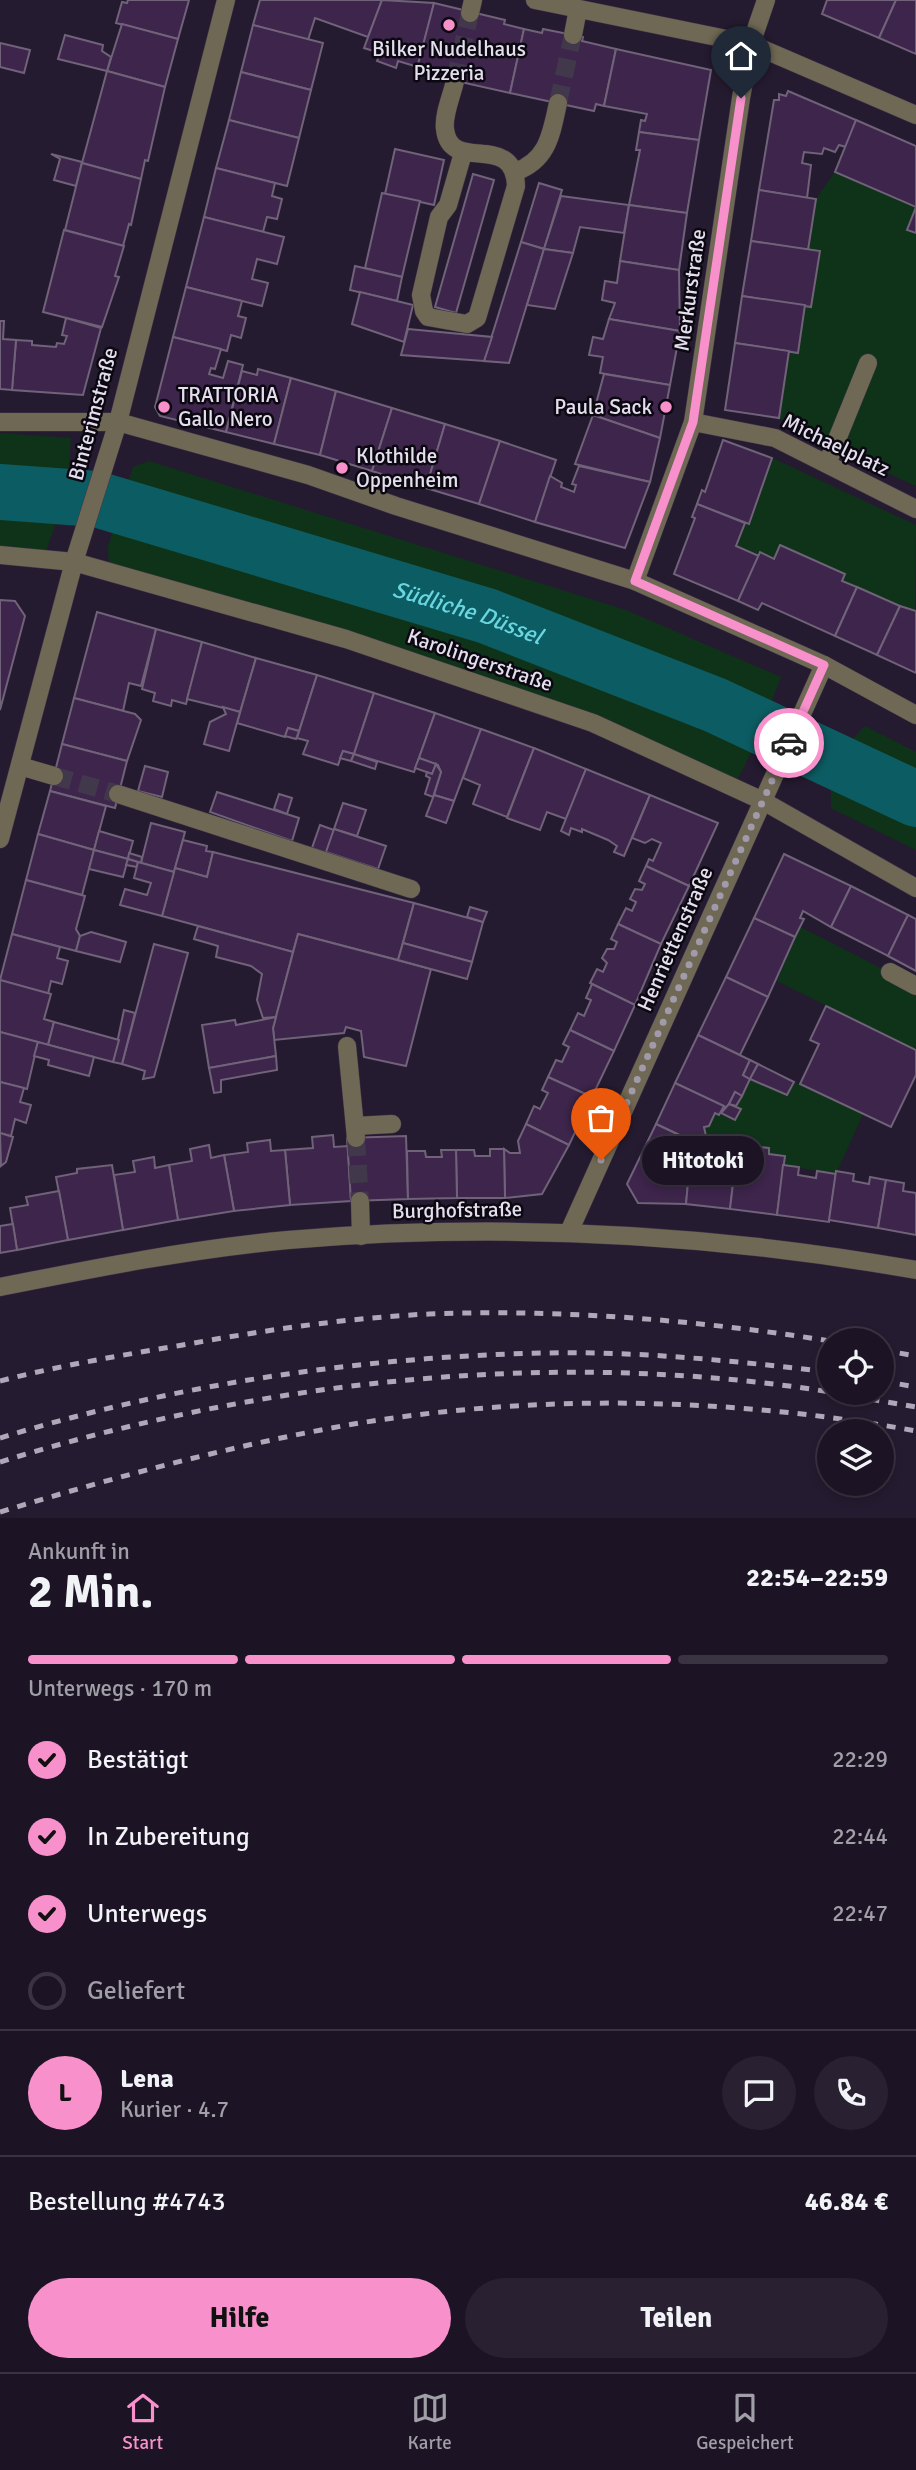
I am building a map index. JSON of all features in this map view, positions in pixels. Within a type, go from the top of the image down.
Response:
[{"type":"street","name":"Binterimstraße","points":[[0,839],[74,562],[118,422],[226,0]]},
{"type":"street","points":[[535,0],[751,44],[916,115]]},
{"type":"street","name":"Merkurstraße","points":[[635,581],[693,422],[751,44],[766,0]]},
{"type":"street","points":[[573,35],[578,9]]},
{"type":"street","points":[[455,81],[444,128],[453,147],[463,153],[492,154],[508,161],[515,172],[516,186],[477,318],[467,324],[428,317],[421,295],[439,218],[448,205],[463,153]]},
{"type":"street","points":[[515,172],[538,159],[546,149],[558,103]]},
{"type":"street","points":[[827,464],[867,363]]},
{"type":"street","points":[[0,422],[118,422],[308,475],[396,506],[635,581],[824,665],[916,715]]},
{"type":"street","name":"Michaelplatz","points":[[693,422],[775,438],[916,509]]},
{"type":"street","name":"Karolingerstraße","points":[[0,555],[74,562],[346,639],[580,718],[763,801],[916,888]]},
{"type":"street","name":"Henriettenstraße","points":[[569,1232],[824,665]]},
{"type":"street","points":[[20,766],[54,776]]},
{"type":"street","points":[[118,794],[411,889]]},
{"type":"street","points":[[890,972],[916,986]]},
{"type":"street","points":[[347,1046],[356,1132],[392,1124]]},
{"type":"street","points":[[360,1201],[361,1236]]},
{"type":"street","name":"Burghofstraße","points":[[0,1287],[196,1251],[414,1232],[569,1232],[762,1245],[916,1270]]},
{"type":"green space","points":[[835,172],[916,207],[907,229],[916,233],[916,486],[827,445],[779,418],[789,351],[805,305],[811,306],[820,252],[808,250],[816,199]]},
{"type":"green space","points":[[0,433],[71,438],[67,493],[44,556],[0,552]]},
{"type":"green space","points":[[772,458],[916,525],[915,613],[842,581],[845,574],[780,545],[774,559],[736,546],[745,523],[750,524]]},
{"type":"green space","points":[[149,461],[626,610],[781,677],[754,747],[737,780],[629,730],[381,642],[109,568],[108,546],[133,467]]},
{"type":"green space","points":[[865,726],[916,752],[916,850],[831,808],[832,783],[837,763]]},
{"type":"green space","points":[[800,927],[916,986],[916,1050],[777,981]]},
{"type":"green space","points":[[749,1078],[787,1095],[794,1082],[863,1114],[836,1174],[783,1165],[769,1154],[769,1148],[751,1146],[750,1153],[737,1151],[736,1157],[706,1153],[700,1149],[706,1136],[704,1127],[715,1113],[735,1120],[741,1109],[736,1106]]},
{"type":"building","points":[[128,0],[189,0],[178,39],[116,23],[122,2],[127,3]]},
{"type":"building","points":[[260,0],[382,0],[368,37],[315,18],[308,40],[253,25]]},
{"type":"building","points":[[382,0],[434,3],[418,67],[398,61],[396,68],[377,61],[380,53],[364,48]]},
{"type":"building","points":[[827,0],[896,0],[879,38],[822,14]]},
{"type":"building","points":[[896,0],[916,0],[916,54],[879,38]]},
{"type":"building","points":[[434,3],[505,20],[504,24],[524,29],[510,93],[416,72]]},
{"type":"building","points":[[122,24],[178,39],[165,87],[107,71]]},
{"type":"building","points":[[253,25],[323,43],[311,90],[241,72]]},
{"type":"building","points":[[524,29],[542,33],[543,29],[583,37],[582,41],[616,49],[604,106],[596,104],[594,111],[510,93]]},
{"type":"building","points":[[65,35],[103,45],[102,51],[111,57],[107,71],[58,59]]},
{"type":"building","points":[[0,43],[30,50],[24,73],[0,67]]},
{"type":"building","points":[[616,49],[711,70],[699,140],[639,132],[641,120],[645,121],[647,114],[604,106]]},
{"type":"building","points":[[107,71],[165,87],[148,161],[145,160],[141,179],[82,163]]},
{"type":"building","points":[[241,72],[311,90],[299,138],[229,120]]},
{"type":"building","points":[[788,91],[856,120],[846,147],[839,145],[835,152],[824,148],[822,154],[804,152],[802,163],[811,165],[807,198],[759,190],[774,100],[779,100],[779,94],[786,96]]},
{"type":"building","points":[[229,120],[299,138],[287,186],[216,168]]},
{"type":"building","points":[[856,120],[916,146],[916,207],[835,172]]},
{"type":"building","points":[[639,132],[699,140],[687,213],[629,205],[640,150],[636,150]]},
{"type":"building","points":[[395,149],[444,160],[434,205],[385,194]]},
{"type":"building","points":[[51,154],[82,162],[76,186],[54,180],[60,159]]},
{"type":"building","points":[[82,163],[141,179],[131,225],[129,224],[123,246],[65,230]]},
{"type":"building","points":[[216,168],[275,183],[272,196],[282,199],[277,219],[267,217],[263,232],[204,217]]},
{"type":"building","points":[[473,174],[494,180],[456,313],[435,307]]},
{"type":"building","points":[[539,183],[562,190],[544,249],[521,242]]},
{"type":"building","points":[[759,190],[816,199],[808,250],[751,241]]},
{"type":"building","points":[[382,193],[420,201],[402,277],[365,268]]},
{"type":"building","points":[[561,196],[629,205],[624,233],[580,227],[573,253],[544,249]]},
{"type":"building","points":[[629,205],[687,213],[679,270],[620,261]]},
{"type":"building","points":[[916,207],[916,233],[907,230]]},
{"type":"building","points":[[204,217],[284,237],[277,264],[257,259],[252,279],[268,283],[262,306],[186,287]]},
{"type":"building","points":[[64,230],[124,246],[115,276],[119,277],[102,327],[43,312]]},
{"type":"building","points":[[751,241],[820,251],[811,307],[742,296]]},
{"type":"building","points":[[521,242],[544,249],[509,363],[484,361]]},
{"type":"building","points":[[544,249],[573,253],[555,309],[527,305]]},
{"type":"building","points":[[620,261],[679,270],[680,331],[609,319],[615,303],[602,300],[605,281],[617,283]]},
{"type":"building","points":[[355,266],[402,277],[397,301],[350,290]]},
{"type":"building","points":[[186,287],[242,301],[238,316],[246,318],[241,338],[231,335],[227,351],[173,337]]},
{"type":"building","points":[[360,292],[413,305],[404,342],[352,324]]},
{"type":"building","points":[[742,296],[805,305],[798,353],[735,343]]},
{"type":"building","points":[[66,318],[101,328],[83,395],[12,390],[16,340],[32,341],[32,345],[56,347],[57,343],[64,344],[67,336],[62,335]]},
{"type":"building","points":[[609,319],[680,331],[670,385],[600,373],[603,357],[589,355],[593,337],[603,339]]},
{"type":"building","points":[[0,321],[4,321],[3,339],[16,340],[12,390],[0,389]]},
{"type":"building","points":[[408,329],[492,337],[484,361],[401,355]]},
{"type":"building","points":[[173,337],[221,349],[215,369],[211,368],[209,374],[223,378],[228,361],[243,365],[226,432],[160,416],[155,407]]},
{"type":"building","points":[[735,343],[789,351],[779,418],[725,410]]},
{"type":"building","points":[[258,369],[291,378],[274,444],[226,432],[242,371],[257,375]]},
{"type":"building","points":[[604,374],[670,385],[660,438],[593,415]]},
{"type":"building","points":[[291,378],[336,391],[320,455],[274,444]]},
{"type":"building","points":[[336,391],[392,408],[372,471],[320,455]]},
{"type":"building","points":[[392,408],[445,424],[426,488],[372,471]]},
{"type":"building","points":[[593,415],[660,438],[650,482],[575,464]]},
{"type":"building","points":[[445,424],[500,441],[479,504],[426,488]]},
{"type":"building","points":[[723,440],[772,458],[749,524],[697,504],[702,490],[705,492]]},
{"type":"building","points":[[500,441],[556,460],[535,522],[479,504]]},
{"type":"building","points":[[579,466],[650,482],[625,548],[535,522],[550,476],[562,483],[561,487],[574,492],[576,485],[572,484]]},
{"type":"building","points":[[697,504],[745,523],[736,546],[759,556],[738,601],[674,574],[695,518],[692,517]]},
{"type":"building","points":[[780,545],[845,574],[842,581],[857,587],[835,636],[762,603],[758,610],[738,601],[760,552],[774,559]]},
{"type":"building","points":[[857,587],[900,606],[877,655],[835,636]]},
{"type":"building","points":[[0,600],[15,601],[25,616],[0,710]]},
{"type":"building","points":[[900,606],[916,611],[916,673],[877,655]]},
{"type":"building","points":[[97,612],[156,629],[141,686],[129,683],[123,711],[74,698]]},
{"type":"building","points":[[156,629],[202,642],[186,704],[172,700],[171,706],[153,701],[155,693],[142,689]]},
{"type":"building","points":[[202,642],[256,658],[240,712],[187,699]]},
{"type":"building","points":[[256,658],[317,675],[299,731],[288,728],[285,737],[237,723]]},
{"type":"building","points":[[317,675],[374,693],[354,754],[343,751],[338,765],[303,754],[308,741],[297,738]]},
{"type":"building","points":[[374,693],[435,713],[414,772],[354,754]]},
{"type":"building","points":[[74,698],[135,714],[141,720],[127,761],[62,744]]},
{"type":"building","points":[[223,707],[240,712],[229,751],[204,744],[210,722],[226,714]]},
{"type":"building","points":[[435,713],[481,729],[454,801],[434,795],[441,772],[438,765],[419,758]]},
{"type":"building","points":[[288,728],[299,731],[296,739],[285,736]]},
{"type":"building","points":[[481,729],[534,748],[507,817],[473,804],[480,785],[463,778]]},
{"type":"building","points":[[62,744],[127,761],[115,808],[50,791]]},
{"type":"building","points":[[534,748],[586,769],[566,819],[547,812],[540,830],[507,818]]},
{"type":"building","points":[[343,751],[354,754],[351,761],[340,758]]},
{"type":"building","points":[[354,754],[377,762],[375,769],[351,761]]},
{"type":"building","points":[[419,758],[436,764],[432,774],[415,768]]},
{"type":"building","points":[[436,764],[441,772],[433,797],[425,794],[430,778],[426,776],[427,772],[432,774]]},
{"type":"building","points":[[145,766],[168,772],[162,797],[138,791]]},
{"type":"building","points":[[586,769],[650,795],[624,856],[614,852],[617,846],[608,840],[582,829],[582,832],[571,828],[569,835],[561,831]]},
{"type":"building","points":[[50,791],[106,806],[94,850],[38,834]]},
{"type":"building","points":[[217,792],[299,818],[292,841],[210,812]]},
{"type":"building","points":[[279,794],[292,798],[287,814],[274,809]]},
{"type":"building","points":[[434,795],[454,801],[446,823],[426,816]]},
{"type":"building","points":[[650,795],[718,823],[689,886],[646,866],[649,859],[653,861],[661,843],[652,839],[645,843],[632,838]]},
{"type":"building","points":[[343,803],[366,810],[357,836],[334,829]]},
{"type":"building","points":[[151,823],[185,832],[174,872],[141,863]]},
{"type":"building","points":[[320,825],[334,830],[326,853],[312,848]]},
{"type":"building","points":[[334,829],[386,846],[378,869],[326,852]]},
{"type":"building","points":[[99,831],[133,841],[128,859],[94,850]]},
{"type":"building","points":[[38,834],[94,850],[82,895],[26,880]]},
{"type":"building","points":[[183,840],[207,846],[206,851],[213,852],[207,877],[175,868]]},
{"type":"building","points":[[94,850],[128,859],[123,877],[89,869]]},
{"type":"building","points":[[213,852],[414,903],[398,960],[298,934],[293,952],[162,916],[175,868],[207,877]]},
{"type":"building","points":[[129,853],[142,857],[141,863],[128,859]]},
{"type":"building","points":[[784,854],[851,886],[831,927],[803,911],[800,918],[804,919],[795,937],[754,918]]},
{"type":"building","points":[[128,859],[138,862],[137,867],[126,865]]},
{"type":"building","points":[[138,862],[174,872],[162,916],[120,905],[125,889],[147,895],[151,883],[134,878]]},
{"type":"building","points":[[646,866],[689,886],[661,944],[618,924],[626,908],[632,911],[636,902],[630,899],[635,889],[642,890],[645,884],[639,881]]},
{"type":"building","points":[[26,880],[85,896],[76,929],[80,936],[76,951],[12,934]]},
{"type":"building","points":[[851,886],[908,915],[888,956],[831,927]]},
{"type":"building","points":[[414,903],[483,922],[472,962],[403,943]]},
{"type":"building","points":[[470,907],[487,912],[483,922],[467,917]]},
{"type":"building","points":[[908,915],[916,919],[916,971],[888,956]]},
{"type":"building","points":[[754,918],[795,937],[768,997],[726,977]]},
{"type":"building","points":[[618,924],[661,944],[635,1005],[590,983],[597,969],[603,972],[607,963],[602,958],[607,949],[614,949],[617,942],[611,939]]},
{"type":"building","points":[[198,926],[293,952],[276,1017],[263,1018],[257,1000],[262,974],[251,966],[216,957],[218,946],[194,939]]},
{"type":"building","points":[[91,932],[126,942],[120,962],[76,951],[80,936]]},
{"type":"building","points":[[12,934],[60,947],[57,958],[68,961],[62,984],[51,981],[48,994],[0,980]]},
{"type":"building","points":[[298,934],[431,969],[406,1066],[364,1057],[361,1031],[346,1027],[344,1033],[274,1040],[273,1028]]},
{"type":"building","points":[[403,943],[472,962],[467,979],[398,960]]},
{"type":"building","points":[[154,944],[188,953],[154,1077],[143,1079],[145,1071],[122,1064]]},
{"type":"building","points":[[726,977],[768,997],[740,1055],[698,1035]]},
{"type":"building","points":[[0,980],[51,994],[44,1019],[54,1022],[48,1045],[0,1032]]},
{"type":"building","points":[[592,984],[635,1005],[614,1051],[570,1030],[578,1013],[584,1016],[591,1000],[586,998]]},
{"type":"building","points":[[826,1006],[916,1050],[916,1075],[891,1127],[800,1084],[819,1044],[810,1040]]},
{"type":"building","points":[[124,1010],[135,1013],[122,1064],[113,1062]]},
{"type":"building","points":[[276,1017],[273,1028],[276,1056],[209,1068],[202,1025],[235,1020],[236,1025]]},
{"type":"building","points":[[54,1022],[119,1040],[113,1062],[48,1045]]},
{"type":"building","points":[[570,1030],[614,1051],[592,1097],[548,1077],[556,1060],[562,1062],[569,1047],[563,1044]]},
{"type":"building","points":[[0,1032],[38,1042],[27,1089],[0,1082]]},
{"type":"building","points":[[698,1035],[750,1060],[743,1075],[750,1079],[742,1096],[735,1092],[727,1108],[675,1083]]},
{"type":"building","points":[[38,1042],[94,1057],[89,1076],[48,1065],[49,1060],[34,1056]]},
{"type":"building","points":[[276,1056],[277,1070],[221,1080],[221,1092],[214,1093],[209,1068]]},
{"type":"building","points":[[750,1060],[758,1064],[750,1079],[743,1075]]},
{"type":"building","points":[[758,1064],[794,1082],[787,1095],[750,1079]]},
{"type":"building","points":[[548,1077],[592,1097],[569,1145],[526,1124],[534,1106],[540,1109],[548,1093],[542,1090]]},
{"type":"building","points":[[0,1082],[24,1088],[20,1102],[31,1105],[26,1123],[15,1119],[11,1136],[0,1133]]},
{"type":"building","points":[[675,1083],[724,1106],[719,1115],[715,1113],[709,1126],[704,1127],[706,1136],[701,1145],[656,1124]]},
{"type":"building","points":[[735,1092],[742,1096],[736,1106],[729,1104]]},
{"type":"building","points":[[729,1104],[741,1109],[735,1120],[721,1113]]},
{"type":"building","points":[[526,1124],[569,1145],[542,1194],[505,1198],[504,1149],[510,1153],[520,1153],[518,1141]]},
{"type":"building","points":[[656,1124],[692,1141],[686,1204],[638,1203],[627,1184]]},
{"type":"building","points":[[0,1133],[13,1137],[6,1162],[1,1166]]},
{"type":"building","points":[[333,1135],[334,1147],[348,1146],[351,1201],[290,1205],[285,1150],[313,1148],[312,1137]]},
{"type":"building","points":[[406,1136],[408,1199],[351,1201],[347,1138]]},
{"type":"building","points":[[270,1140],[271,1151],[285,1150],[290,1205],[234,1211],[224,1155],[248,1152],[247,1143]]},
{"type":"building","points":[[692,1141],[706,1153],[736,1157],[730,1209],[686,1204]]},
{"type":"building","points":[[209,1145],[211,1158],[224,1155],[234,1211],[178,1220],[169,1165],[192,1161],[190,1149]]},
{"type":"building","points":[[751,1146],[769,1148],[769,1154],[785,1156],[777,1215],[730,1209],[737,1151],[750,1153]]},
{"type":"building","points":[[490,1149],[504,1149],[505,1198],[457,1198],[456,1150],[474,1150],[475,1156],[490,1156]]},
{"type":"building","points":[[441,1150],[456,1150],[457,1198],[408,1199],[407,1151],[425,1151],[426,1157],[442,1157]]},
{"type":"building","points":[[154,1157],[155,1168],[169,1165],[178,1220],[123,1230],[114,1175],[135,1172],[133,1161]]},
{"type":"building","points":[[112,1165],[123,1230],[68,1240],[56,1177],[77,1173],[77,1169]]},
{"type":"building","points":[[783,1165],[799,1167],[798,1175],[816,1178],[817,1171],[836,1174],[829,1222],[777,1215]]},
{"type":"building","points":[[836,1171],[854,1174],[853,1181],[869,1184],[870,1177],[886,1180],[878,1228],[829,1220]]},
{"type":"building","points":[[886,1180],[904,1183],[903,1191],[916,1193],[916,1235],[878,1228]]},
{"type":"building","points":[[59,1191],[68,1240],[17,1250],[10,1208],[28,1205],[26,1197]]},
{"type":"building","points":[[13,1224],[17,1250],[0,1253],[0,1226]]},
{"type":"waterway","name":"Südliche Düssel","points":[[0,492],[96,499],[487,616],[715,705],[916,799]]},
{"type":"tunnel","points":[[455,81],[470,13]]},
{"type":"tunnel","points":[[558,103],[573,35]]},
{"type":"tunnel","points":[[54,776],[118,794]]},
{"type":"tunnel","points":[[356,1138],[360,1201]]},
{"type":"railway","points":[[0,1381],[239,1335],[334,1322],[429,1314],[529,1313],[630,1318],[730,1327],[817,1339]]},
{"type":"railway","points":[[894,1352],[916,1356]]},
{"type":"railway","points":[[0,1438],[133,1402],[201,1388],[337,1367],[406,1360],[544,1353],[615,1354],[817,1371]]},
{"type":"railway","points":[[0,1462],[100,1434],[202,1410],[306,1392],[411,1380],[516,1373],[621,1373],[726,1379],[817,1390]]},
{"type":"railway","points":[[894,1383],[916,1387]]},
{"type":"railway","points":[[0,1512],[130,1475],[260,1443],[348,1425],[489,1408],[632,1403],[704,1406],[775,1411],[916,1431]]},
{"type":"railway","points":[[894,1403],[916,1407]]},
{"type":"way so far","points":[[601,1160],[789,743]]},
{"type":"place","name":"Bilker Nudelhaus Pizzeria","points":[[449,25]]},
{"type":"place","name":"TRATTORIA Gallo Nero","points":[[164,407]]},
{"type":"place","name":"Paula Sack","points":[[666,407]]},
{"type":"place","name":"Klothilde Oppenheim","points":[[342,468]]},
{"type":"place","name":"Hitotoki","points":[[601,1160]]},
{"type":"route","points":[[741,98],[693,422],[635,581],[824,665],[789,743]]}]
